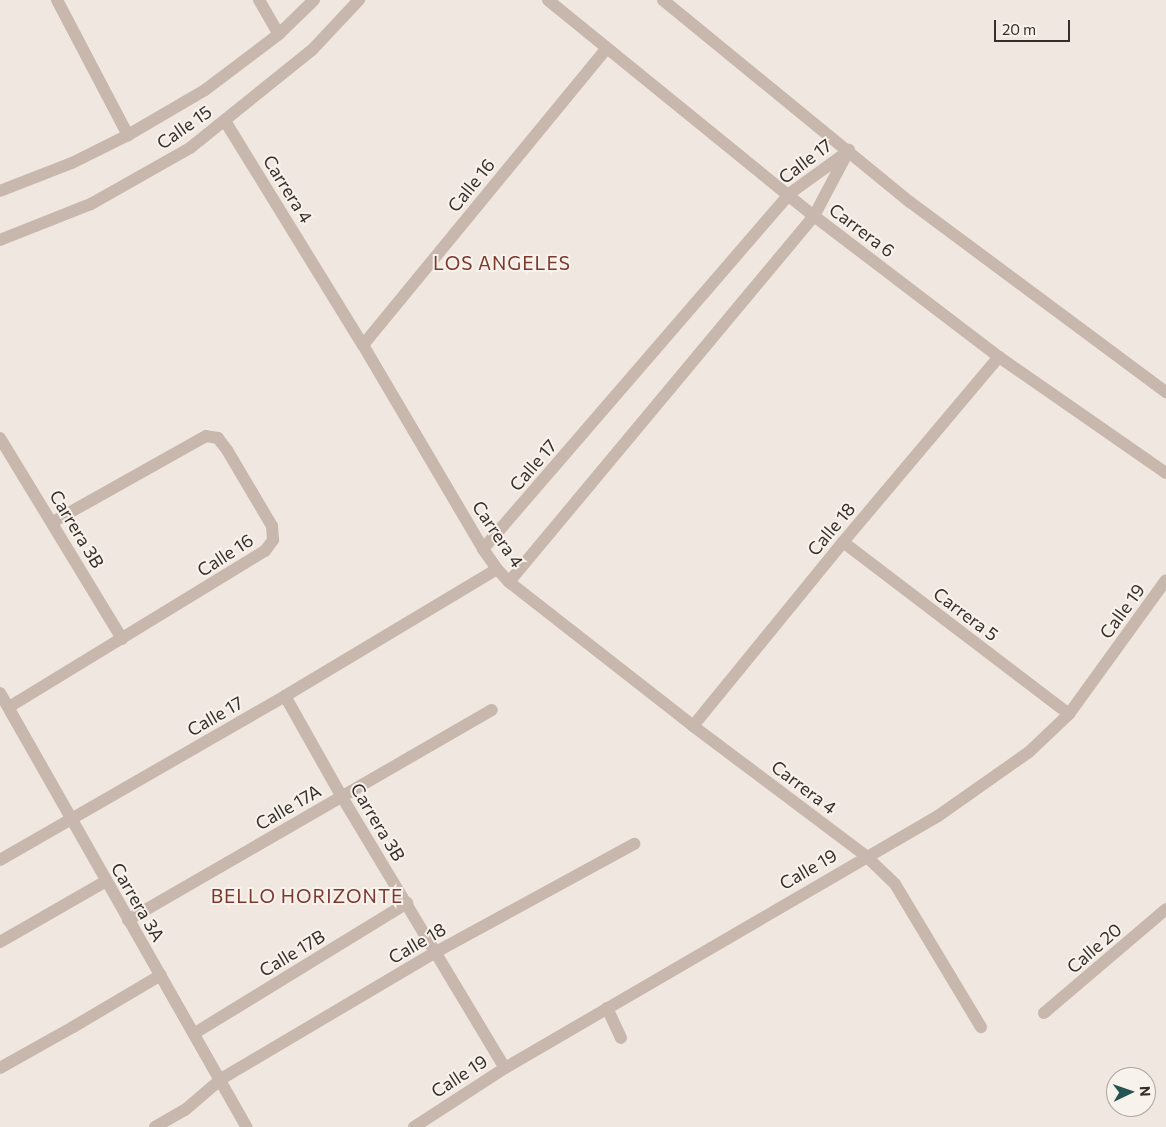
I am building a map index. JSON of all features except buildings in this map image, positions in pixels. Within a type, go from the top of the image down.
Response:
[{"type":"street","points":[[56,0],[128,136]]},
{"type":"street","points":[[259,0],[279,34]]},
{"type":"street","name":"Calle 15","points":[[0,191],[72,163],[128,136],[205,90],[279,34],[314,0]]},
{"type":"street","name":"Calle 15","points":[[0,240],[91,204],[190,148],[312,50],[359,0]]},
{"type":"street","name":"Carrera 6","points":[[548,0],[814,216],[1000,357],[1166,473]]},
{"type":"street","points":[[663,0],[849,150],[910,202],[1166,392]]},
{"type":"street","name":"Calle 16","points":[[363,345],[606,48]]},
{"type":"street","name":"Carrera 4","points":[[225,121],[363,345],[483,550],[497,569],[510,582],[693,726],[866,856],[895,884],[981,1027]]},
{"type":"street","name":"Calle 17","points":[[483,550],[789,194],[849,150]]},
{"type":"street","name":"Calle 17","points":[[510,582],[814,216],[849,150]]},
{"type":"street","name":"Calle 18","points":[[693,726],[843,542],[1000,357]]},
{"type":"street","name":"Calle 16","points":[[9,708],[266,551],[273,540],[272,526],[228,450],[218,438],[206,436],[53,522]]},
{"type":"street","name":"Carrera 3B","points":[[0,438],[53,522],[122,639]]},
{"type":"street","name":"Carrera 5","points":[[843,542],[1069,714]]},
{"type":"street","name":"Calle 17","points":[[0,860],[284,696],[497,569]]},
{"type":"street","name":"Calle 19","points":[[414,1127],[505,1068],[866,856],[938,816],[1029,752],[1069,714],[1166,580]]},
{"type":"street","name":"Carrera 3A","points":[[0,693],[247,1127]]},
{"type":"street","name":"Carrera 3B","points":[[284,696],[342,797],[505,1068]]},
{"type":"street","name":"Calle 17A","points":[[128,920],[492,710]]},
{"type":"street","name":"Calle 18","points":[[155,1127],[185,1110],[221,1079],[436,952],[634,844]]},
{"type":"street","points":[[0,942],[106,881]]},
{"type":"street","name":"Calle 17B","points":[[195,1033],[407,903]]},
{"type":"street","name":"Calle 20","points":[[1044,1013],[1166,908]]},
{"type":"street","points":[[0,1068],[73,1028],[161,975]]},
{"type":"street","points":[[607,1008],[621,1038]]},
{"type":"district","name":"LOS ANGELES","points":[[502,263]]},
{"type":"district","name":"BELLO HORIZONTE","points":[[307,896]]}]
